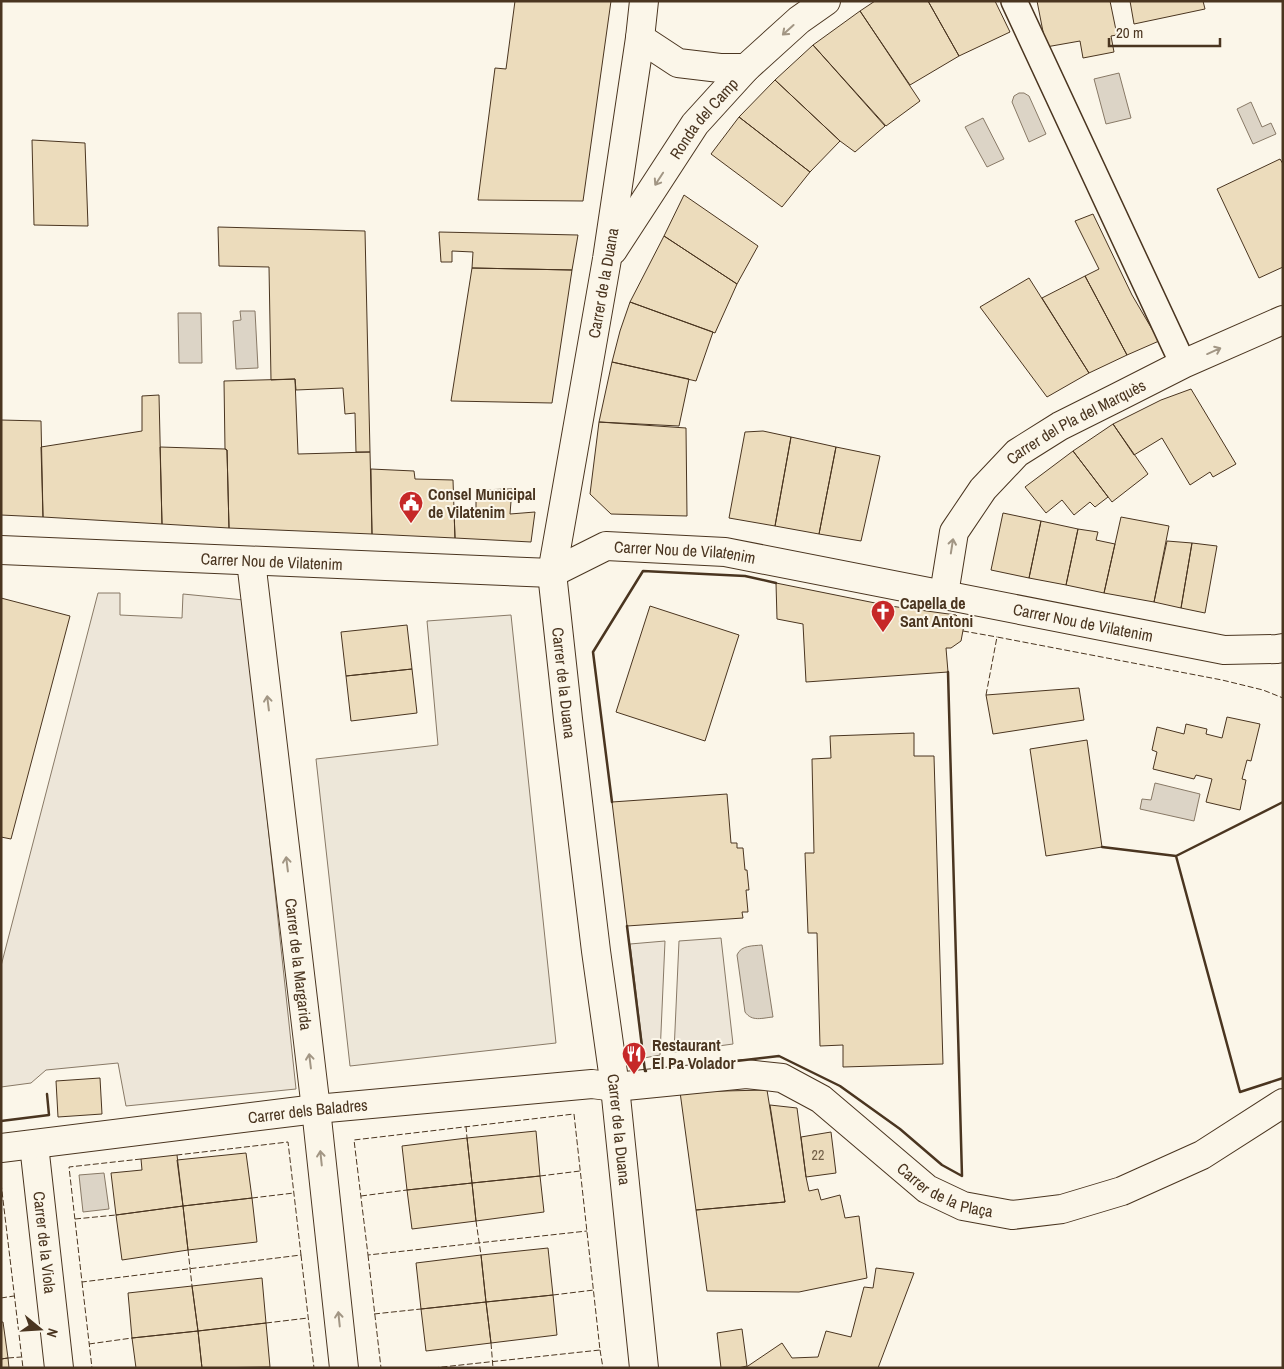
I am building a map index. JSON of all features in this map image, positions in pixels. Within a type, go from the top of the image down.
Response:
[{"type":"street","name":"Carrer de la Duana","points":[[644,1],[607,259],[552,573],[568,719],[614,1087],[644,1368]]},
{"type":"street","name":"Ronda del Camp","points":[[607,259],[695,124],[746,68],[799,20],[826,1]]},
{"type":"street","points":[[1014,1],[1183,364]]},
{"type":"street","points":[[640,38],[678,63],[720,68],[746,68]]},
{"type":"street","name":"Carrer del Pla del Marquès","points":[[944,594],[954,532],[983,489],[1017,453],[1060,426],[1183,364],[1283,320]]},
{"type":"street","name":"Carrer Nou de Vilatenim","points":[[1,550],[552,573],[606,546],[725,552],[1224,650],[1281,651]]},
{"type":"street","name":"Carrer de la Margarida","points":[[251,561],[316,1109],[344,1368]]},
{"type":"street","name":"Carrer de la Plaça","points":[[614,1087],[746,1074],[782,1078],[822,1098],[927,1189],[963,1206],[1012,1215],[1062,1209],[1122,1191],[1202,1155],[1283,1103]]},
{"type":"street","name":"Carrer dels Baladres","points":[[1,1148],[316,1109],[592,1084],[614,1087]]},
{"type":"street","name":"Carrer de la Viola","points":[[34,1145],[60,1368]]},
{"type":"shaded area","points":[[1119,73],[1131,118],[1106,124],[1094,79]]},
{"type":"shaded area","points":[[1019,93],[1029,96],[1046,134],[1029,142],[1012,102],[1014,96]]},
{"type":"shaded area","points":[[1251,102],[1262,127],[1271,123],[1276,134],[1253,144],[1237,109]]},
{"type":"shaded area","points":[[983,118],[1004,159],[987,167],[965,127]]},
{"type":"shaded area","points":[[240,311],[255,311],[258,368],[236,369],[233,321],[241,320]]},
{"type":"shaded area","points":[[178,313],[201,313],[202,363],[179,363]]},
{"type":"shaded area","points":[[98,593],[120,593],[120,615],[182,618],[183,594],[244,600],[296,1089],[126,1106],[118,1063],[46,1070],[31,1083],[1,1087],[1,966]]},
{"type":"shaded area","points":[[511,615],[556,1043],[350,1066],[316,759],[438,745],[427,621]]},
{"type":"shaded area","points":[[1155,783],[1200,794],[1194,821],[1140,809],[1142,799],[1151,800]]},
{"type":"shaded area","points":[[721,938],[733,1044],[674,1052],[679,941]]},
{"type":"shaded area","points":[[665,941],[660,1055],[644,1058],[630,944]]},
{"type":"shaded area","points":[[762,945],[773,1017],[758,1019],[751,1017],[745,1012],[737,955],[741,949]]},
{"type":"shaded area","points":[[104,1173],[109,1209],[83,1212],[79,1175]]},
{"type":"building","points":[[515,1],[611,1],[583,201],[478,200],[495,68],[506,69]]},
{"type":"building","points":[[875,1],[928,1],[959,56],[910,85],[860,11]]},
{"type":"building","points":[[928,1],[995,1],[1010,32],[959,56]]},
{"type":"building","points":[[1037,1],[1110,1],[1117,35],[1111,36],[1114,52],[1083,58],[1080,41],[1046,47]]},
{"type":"building","points":[[1130,1],[1203,1],[1205,9],[1134,24]]},
{"type":"building","points":[[860,11],[920,101],[886,126],[813,45]]},
{"type":"building","points":[[813,45],[885,126],[855,152],[840,141],[775,80]]},
{"type":"building","points":[[775,80],[840,141],[810,172],[739,117]]},
{"type":"building","points":[[739,117],[810,172],[782,207],[711,154]]},
{"type":"building","points":[[32,140],[85,143],[88,226],[34,225]]},
{"type":"building","points":[[1280,159],[1283,164],[1283,267],[1259,278],[1217,189]]},
{"type":"building","points":[[684,195],[758,246],[737,284],[664,236]]},
{"type":"building","points":[[1093,214],[1132,295],[1159,341],[1127,355],[1085,276],[1099,269],[1075,221]]},
{"type":"building","points":[[218,227],[365,231],[370,452],[356,452],[355,413],[345,414],[343,388],[296,390],[295,379],[271,380],[269,267],[219,266]]},
{"type":"building","points":[[439,232],[578,235],[572,270],[472,268],[473,252],[452,251],[452,262],[441,262]]},
{"type":"building","points":[[664,236],[737,284],[715,333],[630,302]]},
{"type":"building","points":[[472,268],[572,270],[552,403],[451,401]]},
{"type":"building","points":[[1085,276],[1127,355],[1089,373],[1042,298]]},
{"type":"building","points":[[1029,278],[1089,373],[1047,397],[980,307]]},
{"type":"building","points":[[630,302],[713,332],[696,381],[612,362]]},
{"type":"building","points":[[612,362],[689,379],[679,426],[599,422]]},
{"type":"building","points":[[295,379],[298,454],[370,452],[372,534],[229,528],[224,381]]},
{"type":"building","points":[[1191,389],[1236,464],[1213,477],[1210,472],[1190,485],[1162,438],[1134,455],[1113,424],[1161,400]]},
{"type":"building","points":[[159,395],[162,524],[43,517],[41,447],[142,431],[142,396]]},
{"type":"building","points":[[1,420],[41,421],[43,517],[1,515]]},
{"type":"building","points":[[599,422],[686,428],[687,516],[611,514],[590,494]]},
{"type":"building","points":[[1113,424],[1148,474],[1112,502],[1073,451]]},
{"type":"building","points":[[763,431],[791,437],[775,526],[729,518],[745,432]]},
{"type":"building","points":[[791,437],[836,447],[819,534],[775,526]]},
{"type":"building","points":[[160,447],[227,450],[229,528],[162,524]]},
{"type":"building","points":[[836,447],[880,456],[861,541],[819,534]]},
{"type":"building","points":[[1073,451],[1108,497],[1095,507],[1090,502],[1074,515],[1062,500],[1046,513],[1025,487]]},
{"type":"building","points":[[371,469],[414,471],[415,479],[453,480],[455,538],[372,534]]},
{"type":"building","points":[[512,489],[510,514],[535,512],[531,542],[455,538],[454,511],[476,511],[476,490]]},
{"type":"building","points":[[1003,513],[1041,521],[1029,578],[991,570]]},
{"type":"building","points":[[1121,517],[1169,526],[1154,602],[1104,593]]},
{"type":"building","points":[[1041,521],[1078,529],[1066,585],[1029,578]]},
{"type":"building","points":[[1078,529],[1098,532],[1096,540],[1115,544],[1104,593],[1066,585]]},
{"type":"building","points":[[1167,541],[1192,543],[1181,608],[1154,602]]},
{"type":"building","points":[[1192,543],[1217,546],[1205,613],[1181,608]]},
{"type":"building","name":"Capella de Sant Antoni","points":[[776,583],[890,606],[956,615],[964,625],[961,641],[951,648],[946,648],[948,672],[806,682],[803,624],[777,619]]},
{"type":"building","points":[[1,598],[70,616],[11,839],[1,837]]},
{"type":"building","points":[[650,606],[739,635],[705,741],[616,712]]},
{"type":"building","points":[[407,625],[412,669],[346,676],[341,632]]},
{"type":"building","points":[[412,669],[417,713],[351,721],[346,676]]},
{"type":"building","points":[[1079,688],[1084,720],[993,734],[986,695]]},
{"type":"building","points":[[1227,717],[1260,724],[1251,761],[1247,760],[1242,779],[1246,780],[1240,810],[1206,802],[1212,779],[1196,775],[1194,779],[1153,769],[1157,752],[1152,750],[1157,727],[1184,734],[1186,724],[1207,729],[1206,734],[1222,738]]},
{"type":"building","points":[[914,733],[914,756],[934,756],[943,1064],[843,1067],[843,1045],[820,1046],[817,933],[808,933],[805,853],[814,853],[812,759],[831,758],[830,736]]},
{"type":"building","points":[[1087,740],[1102,847],[1046,856],[1030,749]]},
{"type":"building","points":[[727,794],[731,843],[737,843],[737,848],[743,848],[745,870],[747,870],[749,890],[746,890],[748,912],[742,912],[743,918],[627,926],[612,802]]},
{"type":"building","points":[[100,1078],[102,1114],[58,1117],[56,1081]]},
{"type":"building","points":[[767,1090],[785,1202],[696,1210],[680,1092]]},
{"type":"building","points":[[770,1105],[797,1108],[809,1191],[818,1189],[821,1200],[840,1195],[845,1218],[859,1216],[867,1278],[799,1292],[707,1291],[696,1210],[785,1202]]},
{"type":"building","points":[[536,1131],[540,1176],[472,1183],[467,1138]]},
{"type":"building","points":[[831,1132],[836,1173],[806,1177],[801,1137]]},
{"type":"building","points":[[467,1138],[472,1183],[407,1190],[402,1146]]},
{"type":"building","points":[[246,1153],[252,1198],[183,1206],[177,1160]]},
{"type":"building","points":[[177,1155],[183,1206],[116,1215],[111,1173],[142,1170],[141,1159]]},
{"type":"building","points":[[540,1176],[544,1212],[476,1221],[472,1183]]},
{"type":"building","points":[[472,1183],[476,1221],[412,1229],[407,1190]]},
{"type":"building","points":[[252,1198],[257,1242],[188,1250],[183,1206]]},
{"type":"building","points":[[183,1206],[188,1250],[122,1260],[116,1215]]},
{"type":"building","points":[[548,1248],[553,1295],[486,1302],[481,1255]]},
{"type":"building","points":[[481,1255],[486,1302],[421,1309],[416,1263]]},
{"type":"building","points":[[876,1268],[914,1273],[878,1368],[745,1368],[782,1343],[792,1358],[818,1357],[826,1331],[851,1337],[864,1287],[873,1288]]},
{"type":"building","points":[[262,1278],[266,1323],[198,1331],[192,1286]]},
{"type":"building","points":[[192,1286],[198,1331],[132,1338],[128,1293]]},
{"type":"building","points":[[553,1295],[557,1335],[491,1343],[486,1302]]},
{"type":"building","points":[[486,1302],[491,1343],[426,1351],[421,1309]]},
{"type":"building","points":[[1,1322],[3,1322],[8,1358],[1,1359]]},
{"type":"building","points":[[266,1323],[270,1367],[202,1368],[198,1331]]},
{"type":"building","points":[[742,1329],[747,1366],[721,1368],[717,1333]]},
{"type":"building","points":[[198,1331],[202,1368],[136,1368],[132,1338]]},
{"type":"building","points":[[8,1358],[9,1368],[1,1368],[1,1359]]},
{"type":"fence","points":[[963,631],[997,637]]},
{"type":"fence","points":[[986,695],[997,637],[1222,680],[1263,690],[1283,698]]},
{"type":"fence","points":[[433,1368],[600,1350],[574,1114],[354,1140],[368,1255],[587,1231]]},
{"type":"fence","points":[[466,1126],[467,1138]]},
{"type":"fence","points":[[141,1159],[69,1167],[82,1282],[301,1255],[288,1142],[177,1155]]},
{"type":"fence","points":[[540,1176],[580,1171]]},
{"type":"fence","points":[[1,1183],[23,1368]]},
{"type":"fence","points":[[361,1196],[407,1190]]},
{"type":"fence","points":[[252,1198],[294,1193]]},
{"type":"fence","points":[[75,1219],[116,1215]]},
{"type":"fence","points":[[476,1221],[481,1255]]},
{"type":"fence","points":[[188,1250],[192,1286]]},
{"type":"fence","points":[[301,1255],[314,1368]]},
{"type":"fence","points":[[368,1255],[381,1368]]},
{"type":"fence","points":[[82,1282],[92,1368]]},
{"type":"fence","points":[[553,1295],[594,1290]]},
{"type":"fence","points":[[1,1298],[14,1296]]},
{"type":"fence","points":[[374,1314],[421,1309]]},
{"type":"fence","points":[[266,1323],[308,1318]]},
{"type":"fence","points":[[89,1344],[132,1338]]},
{"type":"fence","points":[[491,1343],[493,1368]]},
{"type":"fence","points":[[600,1350],[603,1368]]},
{"type":"fence","points":[[8,1358],[21,1357]]},
{"type":"wall","points":[[612,802],[593,652],[643,571],[745,576],[776,583]]},
{"type":"wall","points":[[711,1064],[779,1056],[840,1086],[900,1129],[942,1165],[962,1176],[948,672]]},
{"type":"wall","points":[[1102,847],[1176,856],[1283,802]]},
{"type":"wall","points":[[1176,856],[1240,1092],[1283,1078]]},
{"type":"wall","points":[[627,926],[646,1071]]},
{"type":"wall","points":[[1,1121],[49,1115],[47,1094]]},
{"type":"place","name":"Consel Municipal de Vilatenim","points":[[411,524]]},
{"type":"place","name":"Capella de Sant Antoni","points":[[883,633]]},
{"type":"place","name":"Restaurant El Pa Volador","points":[[634,1075]]}]
